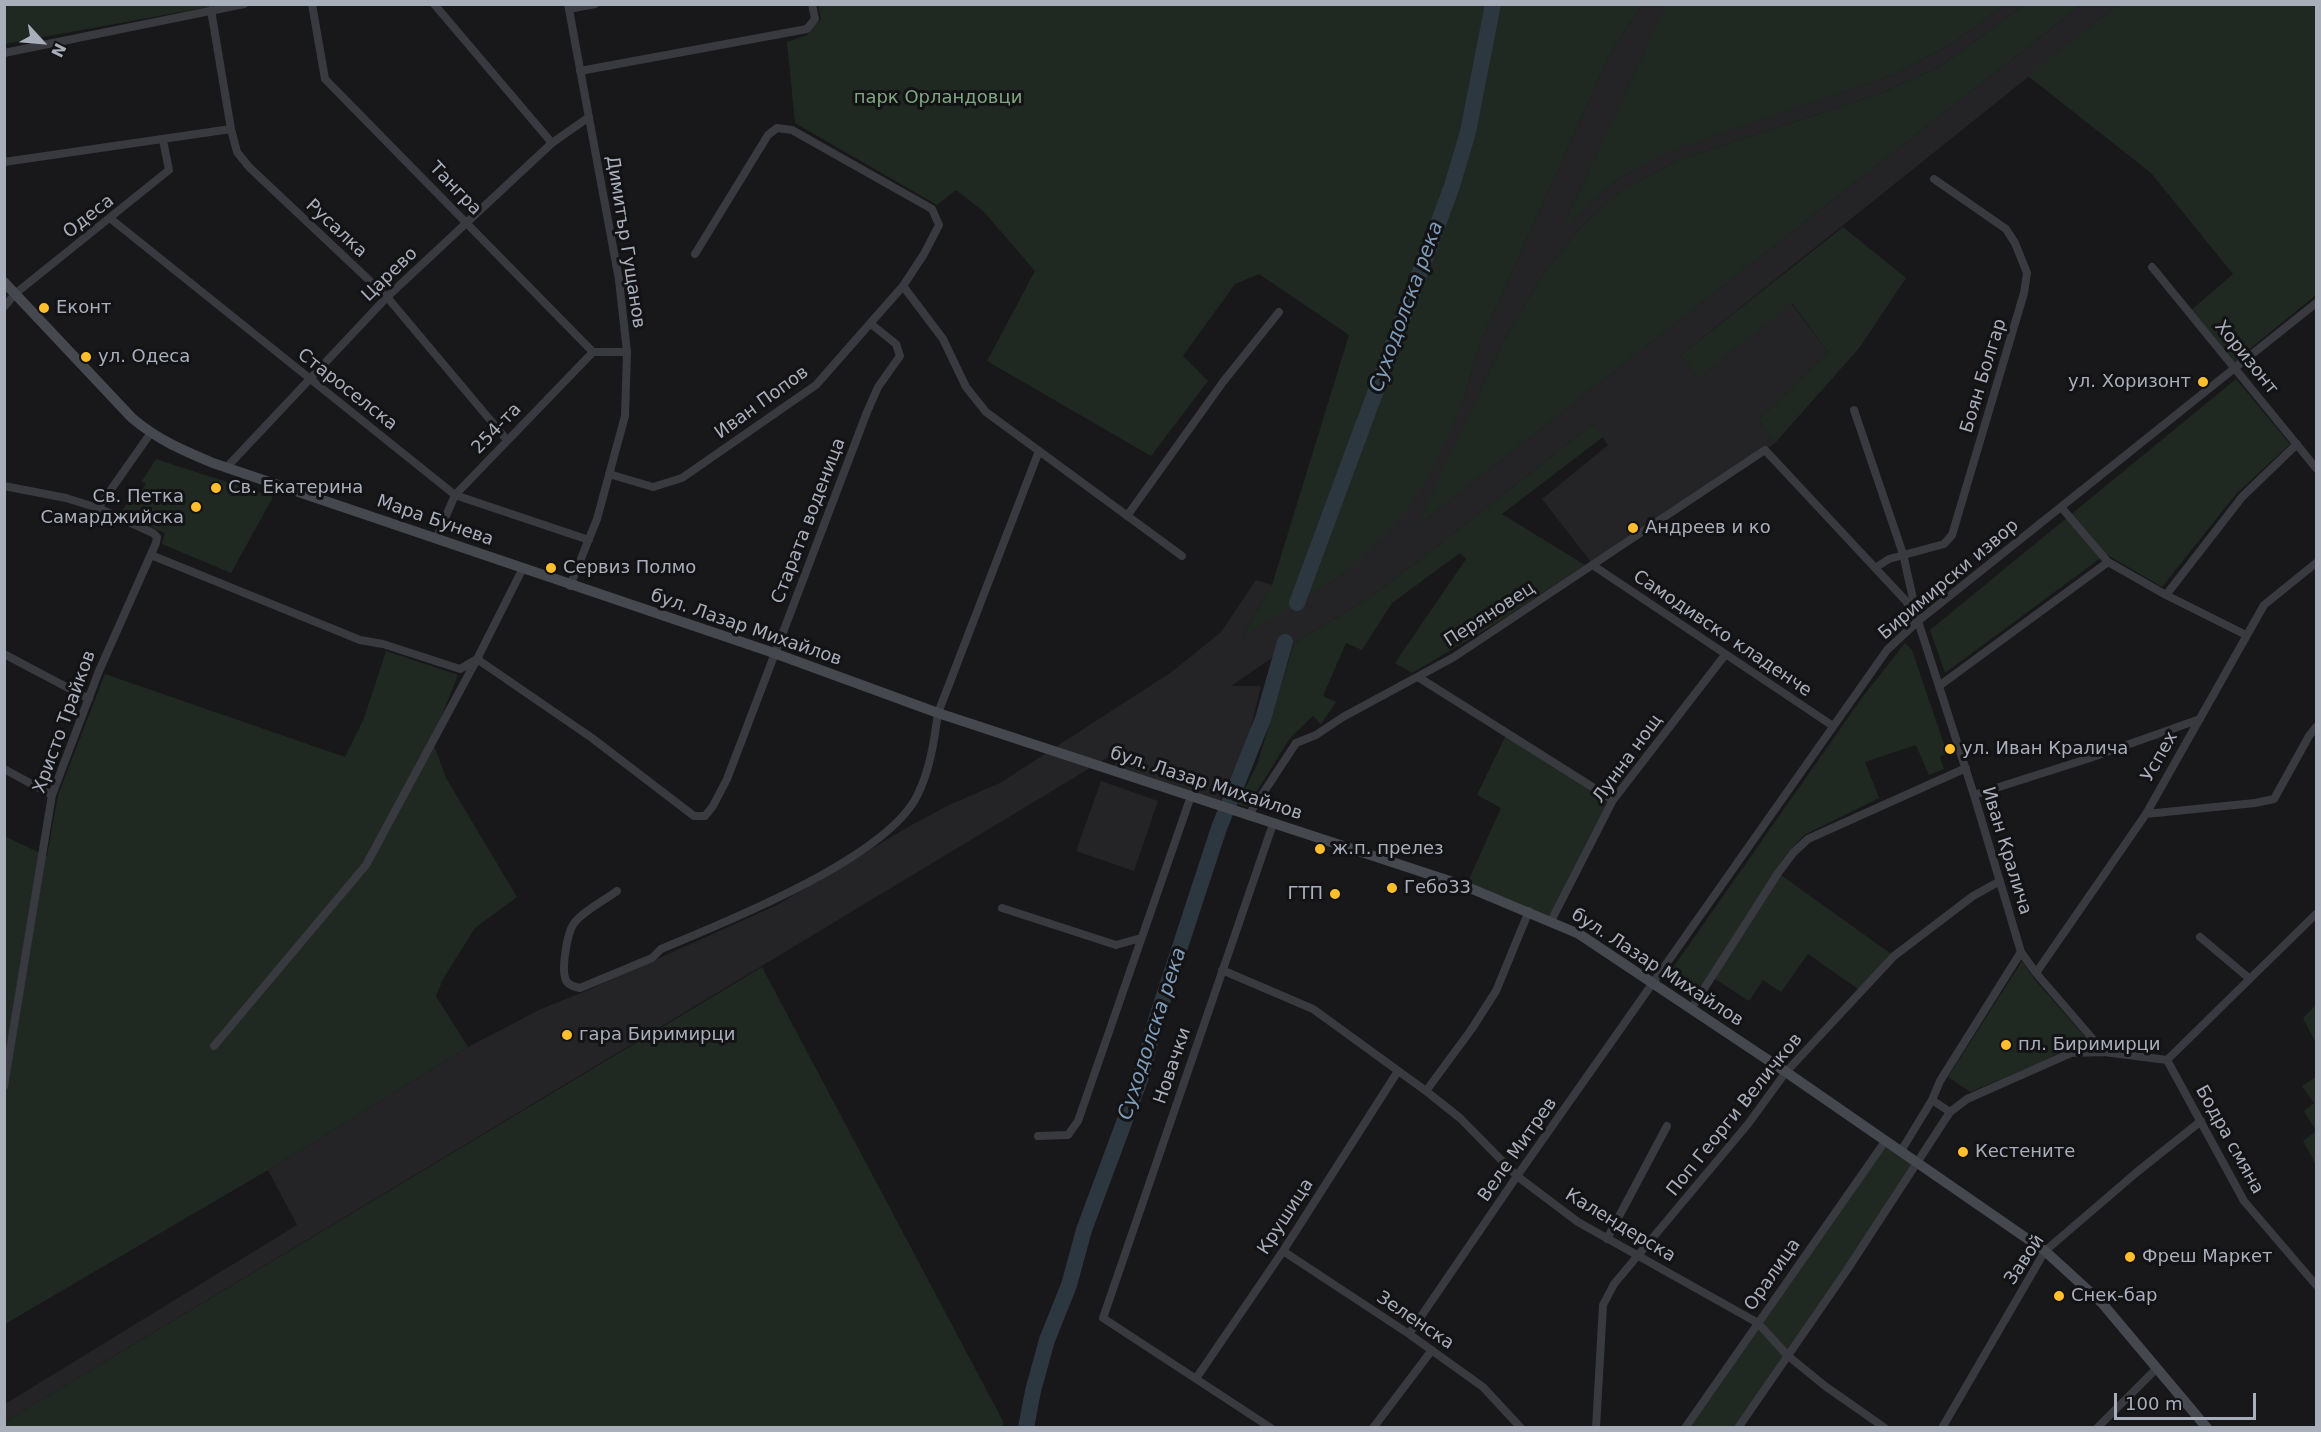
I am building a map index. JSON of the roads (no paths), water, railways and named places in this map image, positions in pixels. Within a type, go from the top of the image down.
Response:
[{"type":"street","points":[[4,53],[244,4]]},
{"type":"street","name":"Тангра","points":[[312,4],[325,79],[593,352]]},
{"type":"street","points":[[434,4],[552,143]]},
{"type":"street","points":[[568,7],[596,4]]},
{"type":"street","points":[[580,70],[807,29],[815,19],[812,4]]},
{"type":"street","name":"Димитър Гущанов","points":[[568,7],[619,280],[627,352],[625,416],[590,540],[570,586]]},
{"type":"street","name":"Русалка","points":[[211,10],[237,152],[249,167],[387,297],[507,440]]},
{"type":"street","name":"Царево","points":[[226,468],[387,297],[552,143],[589,117]]},
{"type":"street","name":"Иван Попов","points":[[609,474],[652,487],[681,478],[816,385],[903,286],[924,254],[939,225],[932,209],[792,130],[777,128],[768,135],[695,254]]},
{"type":"street","points":[[4,162],[231,129]]},
{"type":"street","name":"Одеса","points":[[4,307],[16,293],[111,219],[169,170],[163,140]]},
{"type":"street","name":"Боян Болгар","points":[[1875,568],[1903,554],[1944,544],[1952,535],[2024,293],[2027,273],[2015,243],[2006,229],[1934,179]]},
{"type":"street","name":"Староселска","points":[[111,219],[455,495],[590,540]]},
{"type":"street","name":"Хоризонт","points":[[2152,267],[2316,468]]},
{"type":"street","name":"Мара Бунева","points":[[4,282],[132,418],[150,434],[168,444],[226,468],[436,537],[570,586]]},
{"type":"street","points":[[903,286],[943,339],[966,387],[986,412],[1182,556]]},
{"type":"street","name":"Биримирски извор","points":[[1653,984],[1887,650],[1918,621],[2316,303]]},
{"type":"street","points":[[1127,516],[1223,382],[1279,312]]},
{"type":"street","name":"Старата воденица","points":[[477,659],[592,738],[694,816],[705,816],[713,806],[727,778],[867,412],[878,387],[900,356],[896,344],[870,324]]},
{"type":"street","points":[[593,352],[627,352]]},
{"type":"street","name":"254-та","points":[[436,537],[455,495],[593,352]]},
{"type":"street","name":"Иван Кралича","points":[[1854,410],[1903,554],[1918,621],[1966,768],[2021,952],[2036,973],[2104,1052]]},
{"type":"street","points":[[98,508],[150,434]]},
{"type":"street","points":[[2166,595],[2242,497],[2297,444]]},
{"type":"street","name":"Иван Кралича","points":[[1765,450],[1906,601],[1918,621]]},
{"type":"street","name":"Перяновец","points":[[1246,815],[1296,743],[1316,735],[1343,717],[1454,657],[1594,566],[1765,450]]},
{"type":"street","points":[[617,891],[574,923],[567,942],[564,974],[567,982],[574,987],[580,988],[652,958],[661,949],[728,921],[814,879],[868,845],[899,821],[916,797],[933,753],[939,713],[1039,451]]},
{"type":"street","points":[[4,486],[66,498],[98,508],[153,533],[157,537],[151,555],[360,640],[383,644],[460,669],[477,659]]},
{"type":"street","points":[[2061,507],[2108,562],[2166,595],[2246,635]]},
{"type":"street","name":"Христо Трайков","points":[[4,1086],[52,795],[99,671],[151,555]]},
{"type":"street","points":[[1939,686],[2108,562]]},
{"type":"street","name":"Успех","points":[[2036,973],[2145,814],[2264,605],[2316,563]]},
{"type":"street","name":"Самодивско кладенче","points":[[1594,566],[1833,726]]},
{"type":"street","points":[[214,1046],[366,865],[477,659],[523,568]]},
{"type":"street","name":"бул. Лазар Михайлов","points":[[570,586],[774,653],[939,713],[1466,886],[1580,934],[1886,1140],[2045,1251],[2102,1303],[2207,1428]]},
{"type":"street","points":[[4,654],[89,699]]},
{"type":"street","name":"Лунна нощ","points":[[1551,921],[1613,800],[1725,655]]},
{"type":"street","points":[[1418,677],[1613,800]]},
{"type":"street","points":[[1974,795],[2090,758],[2199,719]]},
{"type":"street","points":[[2145,814],[2274,799],[2309,735],[2316,727]]},
{"type":"street","points":[[1691,1009],[1778,873],[1793,853],[1808,839],[1966,768]]},
{"type":"street","points":[[4,769],[52,795]]},
{"type":"street","points":[[1038,1136],[1068,1135],[1078,1121],[1191,796]]},
{"type":"street","name":"Новачки","points":[[1197,1377],[1103,1318],[1273,824]]},
{"type":"street","name":"Поп Георги Величков","points":[[1596,1428],[1603,1305],[1614,1284],[1748,1124],[1786,1072],[1894,956],[1973,896],[2000,881]]},
{"type":"street","points":[[1002,908],[1116,945],[1141,938]]},
{"type":"street","points":[[1426,1090],[1472,1030],[1496,991],[1529,911]]},
{"type":"street","points":[[1738,1428],[1919,1163],[1950,1112],[1967,1099],[2072,1053],[2104,1052],[2168,1060],[2316,914]]},
{"type":"street","points":[[2200,938],[2250,979]]},
{"type":"street","points":[[1901,1151],[1932,1100],[1942,1078],[2021,952]]},
{"type":"street","name":"Календерска","points":[[1222,970],[1313,1009],[1426,1090],[1460,1118],[1517,1176],[1578,1222],[1758,1323],[1787,1355],[1825,1386],[1885,1428]]},
{"type":"street","name":"Веле Митрев","points":[[1409,1334],[1653,984]]},
{"type":"street","name":"Бодра смяна","points":[[2168,1060],[2244,1201],[2316,1285]]},
{"type":"street","name":"Крушица","points":[[1197,1377],[1282,1251],[1398,1071]]},
{"type":"street","points":[[1932,1100],[1950,1112]]},
{"type":"street","name":"Завой","points":[[1942,1428],[2045,1251],[2201,1121]]},
{"type":"street","points":[[1607,1239],[1667,1126]]},
{"type":"street","name":"Оралица","points":[[1685,1428],[1886,1140]]},
{"type":"street","name":"Зеленска","points":[[1282,1251],[1409,1334],[1483,1387],[1521,1428]]},
{"type":"street","points":[[1373,1428],[1432,1350]]},
{"type":"street","points":[[2097,1428],[2157,1368]]},
{"type":"street","points":[[1197,1377],[1271,1428]]},
{"type":"waterway","name":"Суходолска река","points":[[1297,603],[1452,186],[1468,132],[1493,4]]},
{"type":"waterway","name":"Суходолска река","points":[[1026,1428],[1047,1340],[1069,1285],[1084,1230],[1141,1077],[1156,1020],[1219,828],[1263,719],[1285,642]]},
{"type":"place","name":"Еконт","points":[[44,308]]},
{"type":"place","name":"ул. Одеса","points":[[86,357]]},
{"type":"place","name":"ул. Хоризонт","points":[[2203,382]]},
{"type":"place","name":"Св. Екатерина","points":[[216,488]]},
{"type":"place","name":"Св. Петка Самарджийска","points":[[196,507]]},
{"type":"place","name":"Андреев и ко","points":[[1633,528]]},
{"type":"place","name":"Сервиз Полмо","points":[[551,568]]},
{"type":"place","name":"ул. Иван Кралича","points":[[1950,749]]},
{"type":"place","name":"ж.п. прелез","points":[[1320,849]]},
{"type":"place","name":"Гебо33","points":[[1392,888]]},
{"type":"place","name":"ГТП","points":[[1335,894]]},
{"type":"place","name":"гара Биримирци","points":[[567,1035]]},
{"type":"place","name":"пл. Биримирци","points":[[2006,1045]]},
{"type":"place","name":"Кестените","points":[[1963,1152]]},
{"type":"place","name":"Фреш Маркет","points":[[2130,1257]]},
{"type":"place","name":"Снек-бар","points":[[2059,1296]]},
{"type":"park label","name":"парк Орландовци","points":[[938,98]]}]
